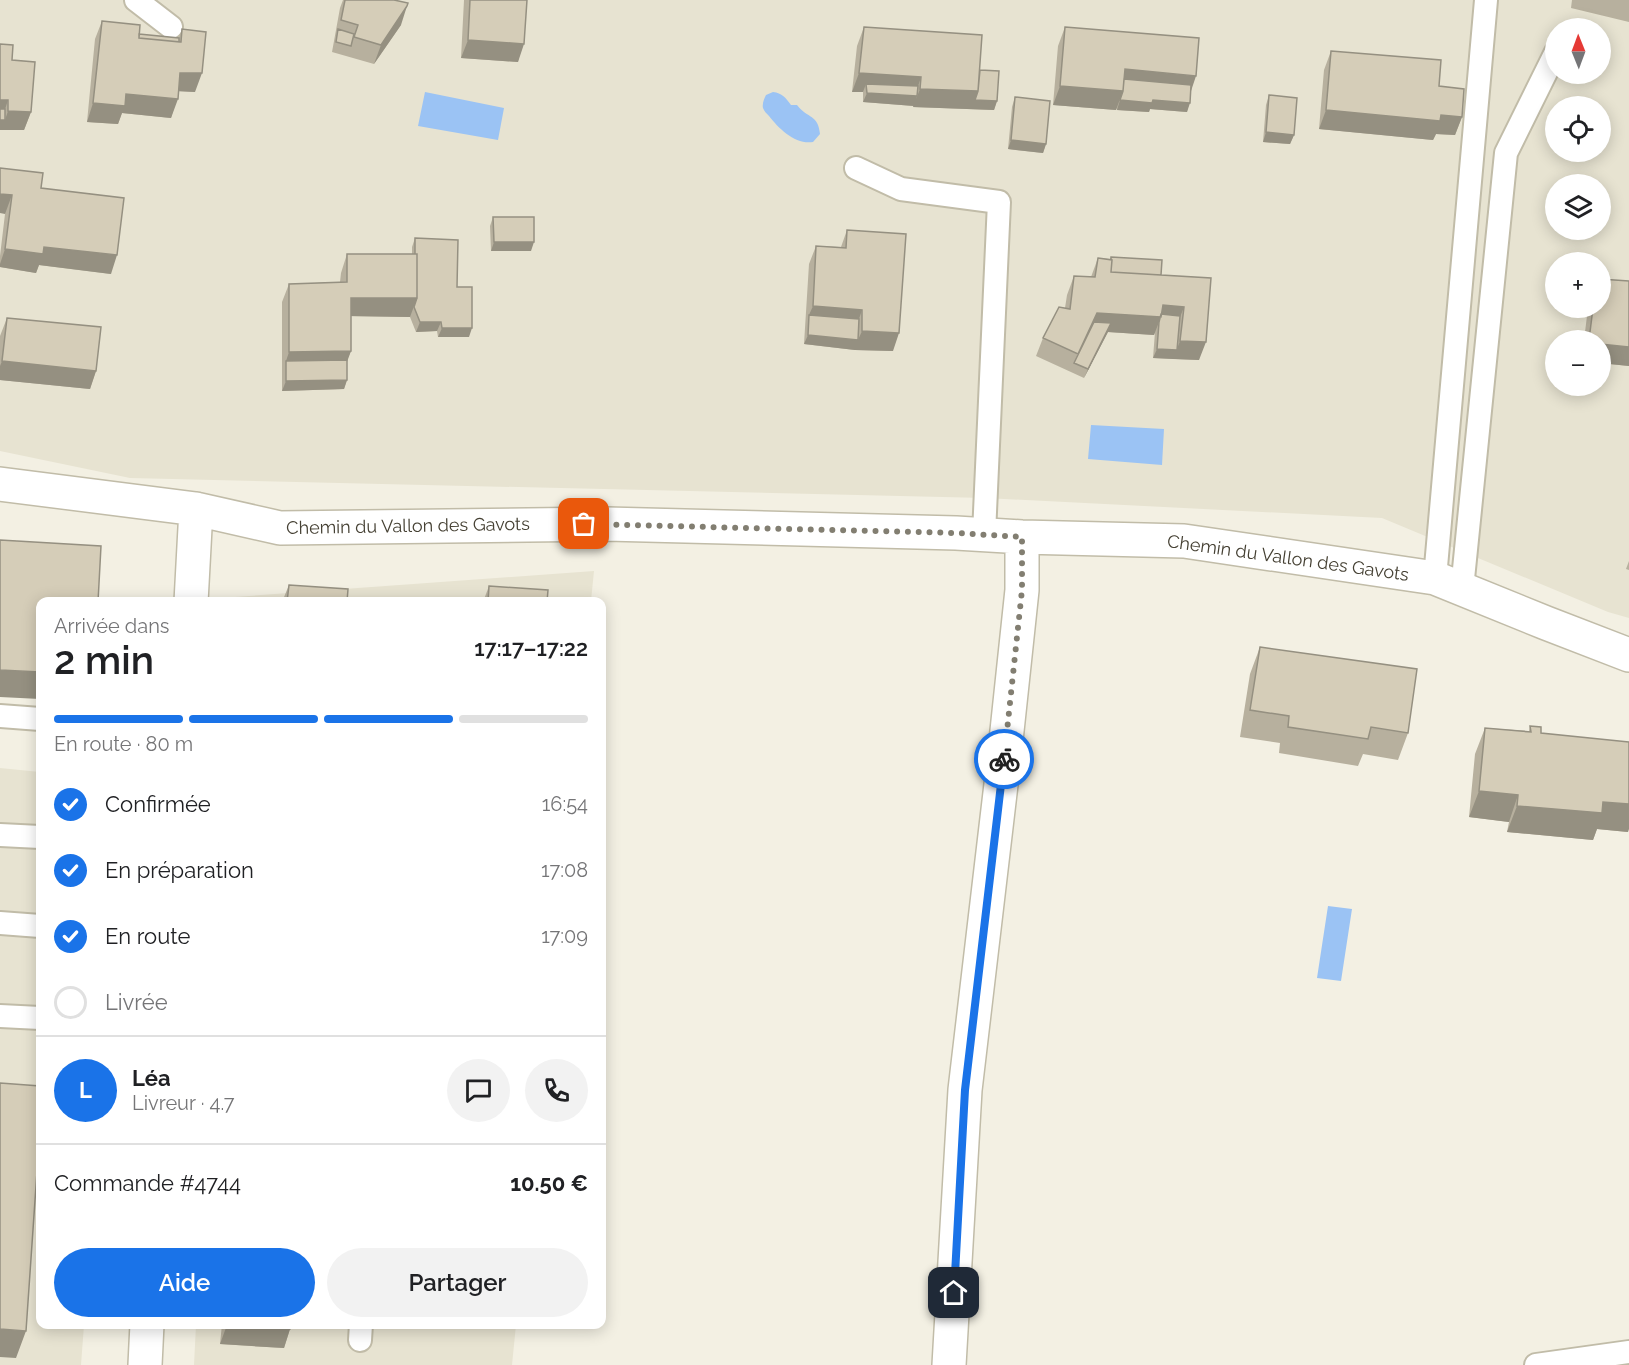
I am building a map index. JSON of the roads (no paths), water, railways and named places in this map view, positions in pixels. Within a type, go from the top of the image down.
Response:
[{"type":"street","name":"Chemin du Vallon des Gavots","points":[[0,484],[196,509],[280,528],[607,524],[1184,541],[1449,583],[1546,624],[1629,655]]},
{"type":"street","points":[[191,597],[196,509]]},
{"type":"street","points":[[949,1365],[965,1090],[1022,590],[1022,537]]},
{"type":"street","points":[[145,1365],[147,1329]]},
{"type":"lane","points":[[136,0],[171,27]]},
{"type":"lane","points":[[1449,583],[1486,0]]},
{"type":"lane","points":[[1449,583],[1506,153],[1545,74]]},
{"type":"lane","points":[[856,168],[901,189],[999,202],[984,534]]},
{"type":"lane","points":[[0,717],[36,718]]},
{"type":"lane","points":[[0,835],[36,837]]},
{"type":"lane","points":[[0,923],[36,926]]},
{"type":"lane","points":[[0,1016],[36,1018]]},
{"type":"lane","points":[[1536,1365],[1629,1352]]},
{"type":"water","points":[[425,92],[504,108],[498,140],[418,126]]},
{"type":"water","points":[[773,92],[784,96],[791,105],[797,105],[815,120],[820,134],[813,142],[794,139],[763,109],[766,95]]},
{"type":"water","points":[[1091,425],[1164,429],[1162,465],[1088,459]]},
{"type":"water","points":[[1328,906],[1352,909],[1341,981],[1317,978]]}]
